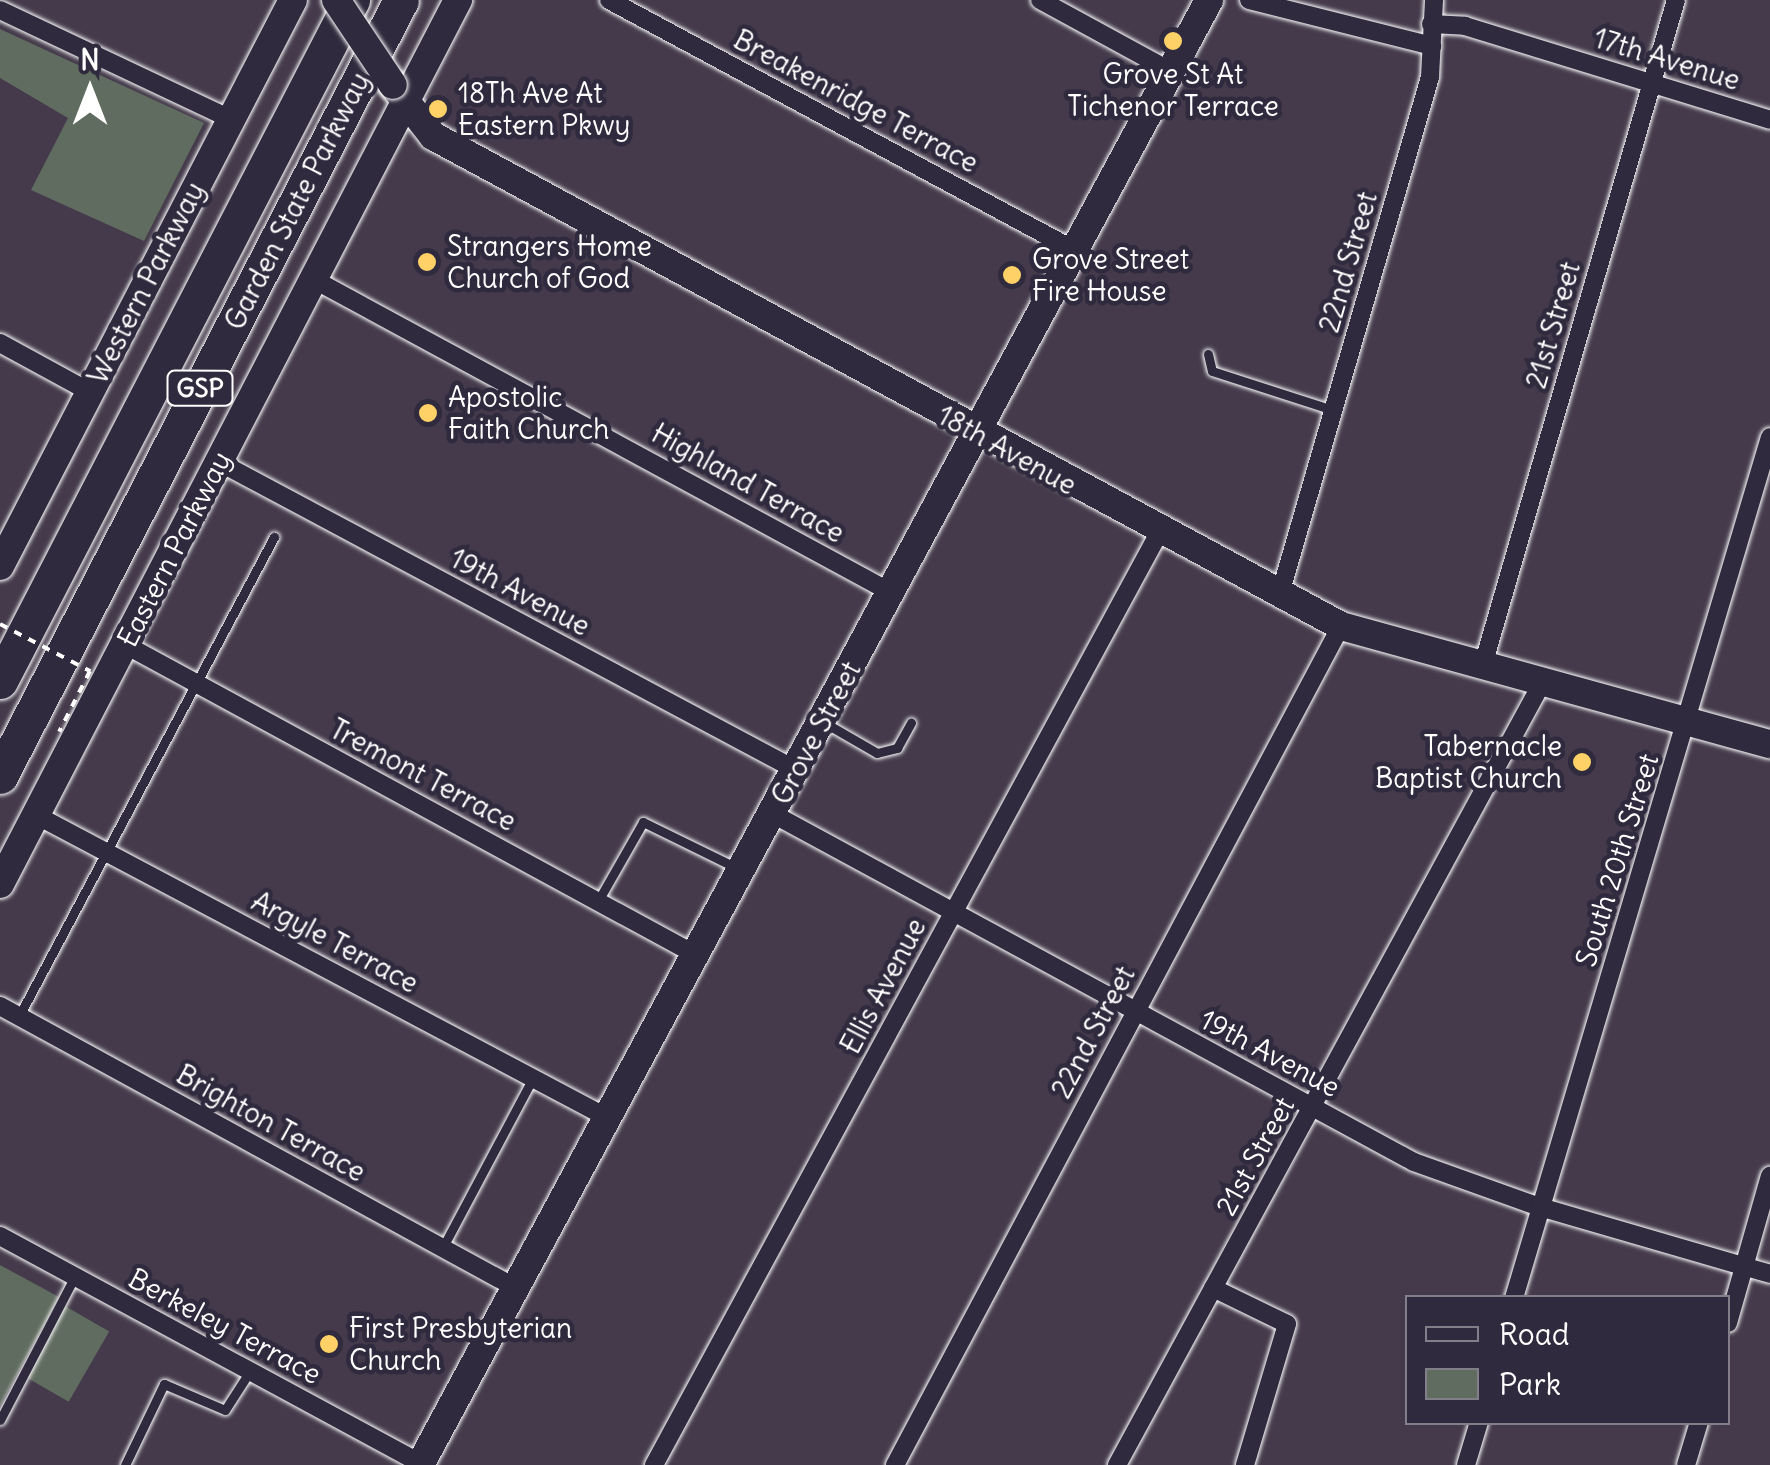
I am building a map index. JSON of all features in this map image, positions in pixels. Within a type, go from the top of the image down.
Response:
[{"type":"highway","name":"Garden State Parkway","points":[[0,681],[352,0]]},
{"type":"highway","name":"Garden State Parkway","points":[[0,776],[401,0]]},
{"type":"main road","name":"Western Parkway","points":[[0,566],[293,0]]},
{"type":"main road","name":"18th Avenue","points":[[336,0],[399,94],[433,136],[1159,533],[1341,626],[1770,744]]},
{"type":"main road","name":"Eastern Parkway","points":[[0,884],[314,278],[399,94],[458,0]]},
{"type":"main road","name":"Grove Street","points":[[421,1465],[1210,0]]},
{"type":"street","name":"Breakenridge Terrace","points":[[610,0],[1076,252]]},
{"type":"street","points":[[1040,0],[1172,72]]},
{"type":"street","points":[[1249,0],[1432,46]]},
{"type":"street","name":"22nd Street","points":[[1280,594],[1430,77],[1434,0]]},
{"type":"street","name":"21st Street","points":[[1484,664],[1676,0]]},
{"type":"street","points":[[0,10],[231,119]]},
{"type":"street","name":"17th Avenue","points":[[1432,24],[1466,26],[1770,120]]},
{"type":"street","name":"Highland Terrace","points":[[314,278],[892,593]]},
{"type":"street","points":[[0,343],[90,392]]},
{"type":"street","name":"South 20th Street","points":[[1515,1295],[1770,437]]},
{"type":"street","name":"19th Avenue","points":[[219,462],[796,770]]},
{"type":"street","name":"Ellis Avenue","points":[[654,1465],[1159,533]]},
{"type":"street","name":"22nd Street","points":[[895,1465],[1341,626]]},
{"type":"street","name":"Tremont Terrace","points":[[124,644],[194,691],[696,955]]},
{"type":"street","name":"21st Street","points":[[1117,1465],[1543,681]]},
{"type":"street","name":"19th Avenue","points":[[772,814],[1414,1162],[1540,1207],[1770,1274]]},
{"type":"street","name":"Argyle Terrace","points":[[36,815],[608,1118]]},
{"type":"street","name":"Brighton Terrace","points":[[0,1006],[516,1288]]},
{"type":"street","points":[[1730,1316],[1770,1176]]},
{"type":"street","name":"Berkeley Terrace","points":[[0,1236],[421,1465]]},
{"type":"street","points":[[1213,1288],[1287,1324],[1245,1465]]},
{"type":"street","points":[[1466,1465],[1477,1425]]},
{"type":"street","points":[[1686,1465],[1698,1425]]},
{"type":"lane","points":[[1208,354],[1212,372],[1333,410]]},
{"type":"lane","points":[[19,1017],[274,538]]},
{"type":"lane","points":[[822,722],[877,753],[897,748],[911,723]]},
{"type":"lane","points":[[598,901],[643,822],[742,871]]},
{"type":"lane","points":[[443,1247],[532,1078]]},
{"type":"lane","points":[[0,1420],[75,1276]]},
{"type":"lane","points":[[124,1465],[164,1384],[225,1410],[250,1371]]},
{"type":"path","points":[[0,624],[90,671],[59,732]]},
{"type":"green space","points":[[0,29],[204,123],[144,241],[31,190],[68,118],[0,78]]},
{"type":"green space","points":[[0,1265],[59,1297],[0,1406]]},
{"type":"green space","points":[[65,1306],[109,1332],[69,1402],[24,1376]]},
{"type":"place","name":"Grove St At Tichenor Terrace","points":[[1173,41]]},
{"type":"place","name":"18Th Ave At Eastern Pkwy","points":[[438,109]]},
{"type":"place","name":"Strangers Home Church of God","points":[[427,262]]},
{"type":"place","name":"Grove Street Fire House","points":[[1012,275]]},
{"type":"place","name":"Apostolic Faith Church","points":[[428,413]]},
{"type":"place","name":"Tabernacle Baptist Church","points":[[1582,762]]},
{"type":"place","name":"First Presbyterian Church","points":[[329,1344]]}]
